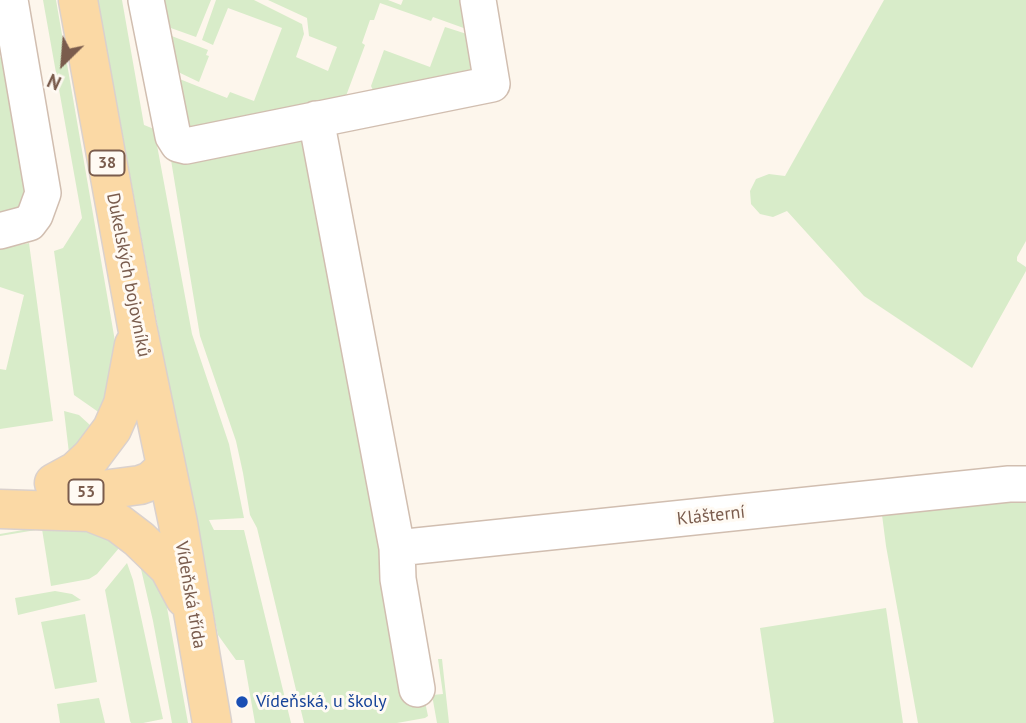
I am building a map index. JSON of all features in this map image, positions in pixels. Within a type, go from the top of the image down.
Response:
[{"type":"main road","name":"Dukelských bojovníků","points":[[78,0],[137,326],[166,467]]},
{"type":"main road","points":[[0,505],[54,483],[76,471],[91,457],[112,429],[123,404],[137,326]]},
{"type":"main road","points":[[54,483],[142,461],[166,467]]},
{"type":"main road","name":"53","points":[[0,505],[140,485],[151,481],[166,467]]},
{"type":"main road","name":"Vídeňská třída","points":[[166,467],[212,723]]},
{"type":"main road","points":[[0,505],[90,512],[118,523],[139,538],[169,568],[193,618]]},
{"type":"street","points":[[146,0],[173,136],[178,144],[186,146],[492,84],[478,0]]},
{"type":"street","points":[[0,231],[29,223],[43,193],[9,25]]},
{"type":"street","points":[[316,119],[397,548],[398,579],[417,689]]},
{"type":"street","name":"Klášterní","points":[[397,548],[1026,484]]},
{"type":"green space","points":[[43,0],[56,0],[116,347],[107,418],[74,395],[54,251],[63,248],[82,218]]},
{"type":"green space","points":[[98,0],[122,0],[144,125],[154,129],[192,334],[229,444],[244,518],[209,520],[214,530],[244,530],[291,723],[255,723],[244,660],[236,660],[218,635],[186,481]]},
{"type":"green space","points":[[163,0],[211,0],[196,37],[168,27]]},
{"type":"green space","points":[[216,0],[254,0],[302,24],[304,34],[296,57],[328,71],[337,47],[309,36],[307,18],[268,0],[388,0],[401,5],[403,0],[466,0],[472,31],[433,17],[431,21],[380,3],[374,20],[370,20],[362,43],[365,45],[343,104],[190,129],[186,123],[177,78],[227,98],[230,92],[254,101],[282,28],[228,8],[213,45],[202,40]]},
{"type":"green space","points":[[884,0],[1026,0],[1026,241],[1017,261],[1026,267],[1026,271],[972,368],[864,296],[787,211],[773,217],[760,214],[751,204],[750,191],[756,179],[769,174],[785,176]]},
{"type":"green space","points":[[445,27],[473,36],[479,76],[376,97],[371,86],[384,50],[430,67]]},
{"type":"green space","points":[[169,35],[208,50],[206,55],[209,56],[199,82],[176,71]]},
{"type":"green space","points":[[0,57],[5,60],[28,188],[24,201],[14,214],[0,220]]},
{"type":"green space","points":[[308,137],[428,716],[397,723],[304,723],[257,528],[250,515],[236,441],[200,336],[171,160],[232,144]]},
{"type":"green space","points":[[29,243],[53,421],[0,429],[0,369],[6,370],[24,295],[0,287],[0,249]]},
{"type":"green space","points":[[64,411],[79,415],[90,425],[90,429],[69,453]]},
{"type":"green space","points":[[1026,494],[1026,723],[918,723],[881,507]]},
{"type":"green space","points":[[69,522],[125,541],[97,574],[89,579],[51,586],[42,529],[0,536],[0,534]]},
{"type":"green space","points":[[139,550],[166,602],[188,723],[172,723],[153,621],[135,553]]},
{"type":"green space","points":[[127,563],[163,719],[143,723],[130,721],[105,590]]},
{"type":"green space","points":[[55,591],[72,594],[81,600],[18,615],[15,598]]},
{"type":"green space","points":[[886,608],[903,723],[772,723],[774,722],[760,628]]},
{"type":"green space","points":[[85,614],[97,682],[55,689],[41,622]]},
{"type":"green space","points":[[438,659],[442,659],[449,723],[437,723],[432,695],[443,694]]},
{"type":"green space","points":[[99,698],[105,723],[60,723],[57,704]]},
{"type":"place","name":"Vídeňská, u školy","points":[[242,702]]}]
